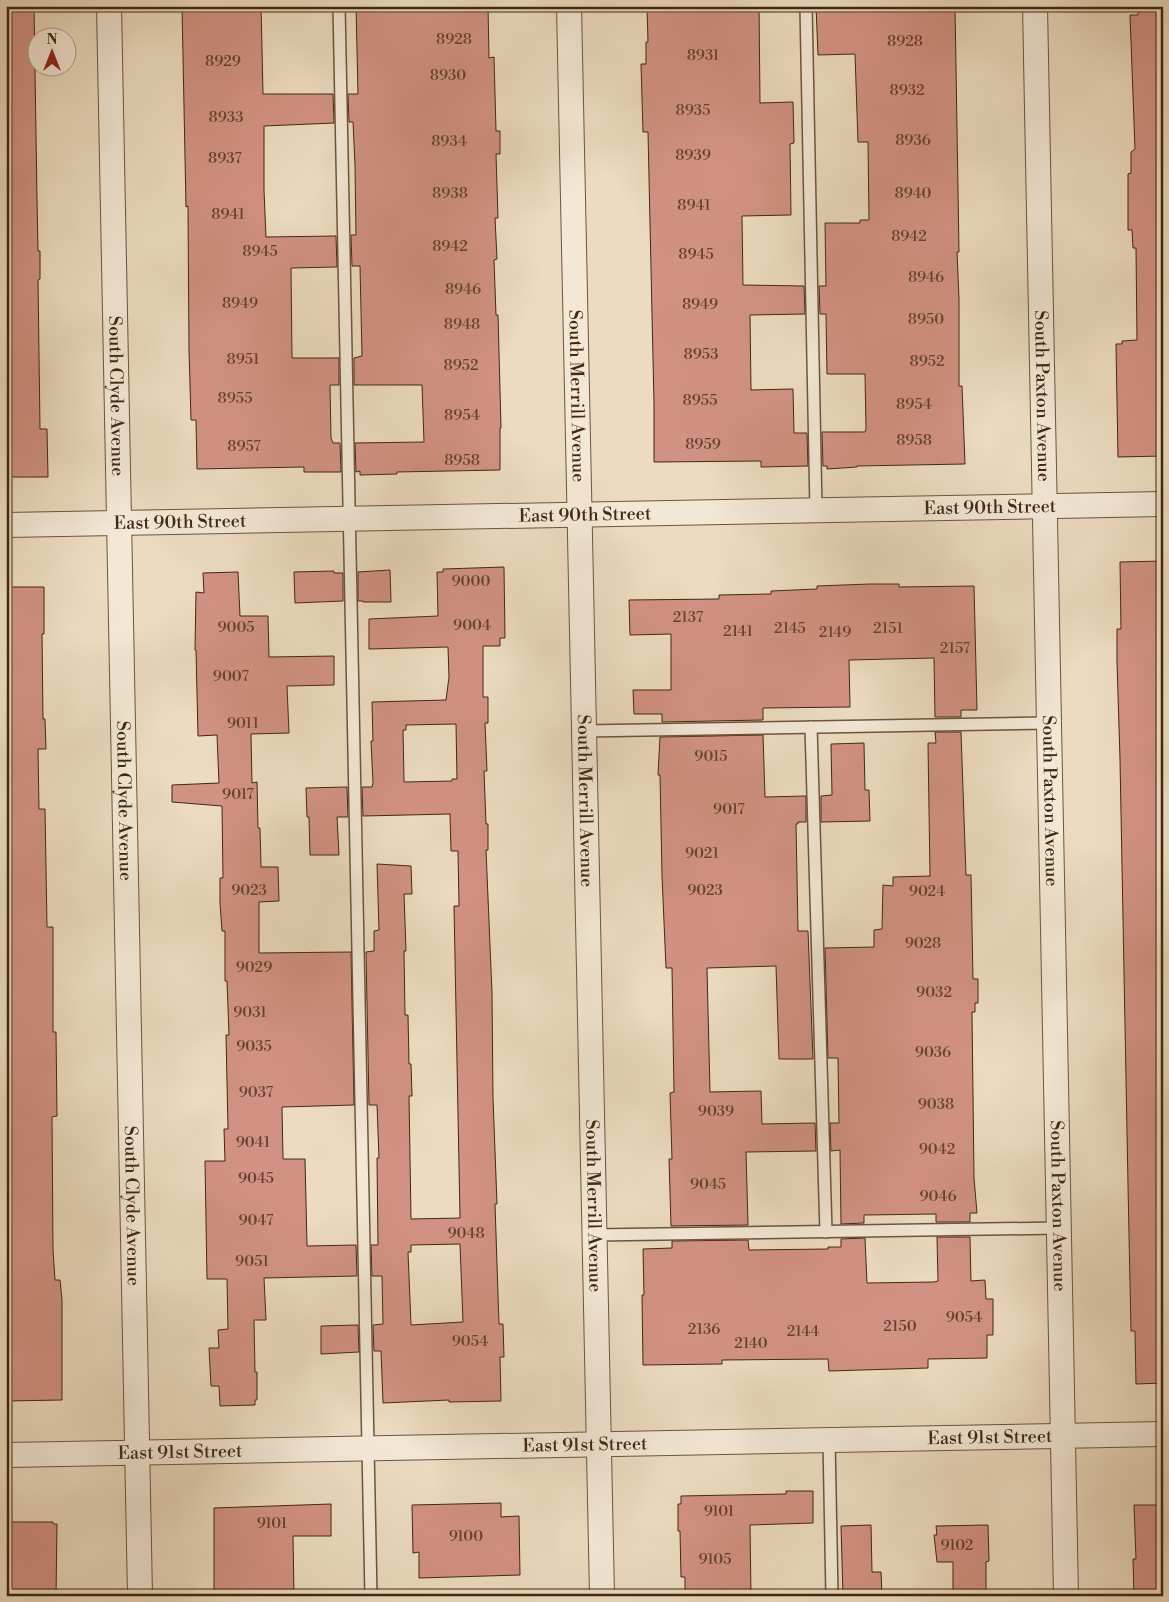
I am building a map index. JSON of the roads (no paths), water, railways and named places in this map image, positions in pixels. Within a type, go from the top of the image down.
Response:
[{"type":"street","name":"South Clyde Avenue","points":[[109,6],[140,1596]]},
{"type":"street","name":"South Merrill Avenue","points":[[569,6],[602,1596]]},
{"type":"street","name":"South Paxton Avenue","points":[[1035,6],[1066,1596]]},
{"type":"street","name":"East 90th Street","points":[[6,525],[1163,504]]},
{"type":"street","name":"East 91st Street","points":[[6,1455],[1163,1434]]},
{"type":"lane","points":[[340,6],[371,1596]]},
{"type":"lane","points":[[806,6],[816,510]]},
{"type":"lane","points":[[584,731],[1049,723]]},
{"type":"lane","points":[[812,727],[826,1232]]},
{"type":"lane","points":[[594,1235],[1059,1228]]},
{"type":"lane","points":[[829,1440],[832,1596]]}]
